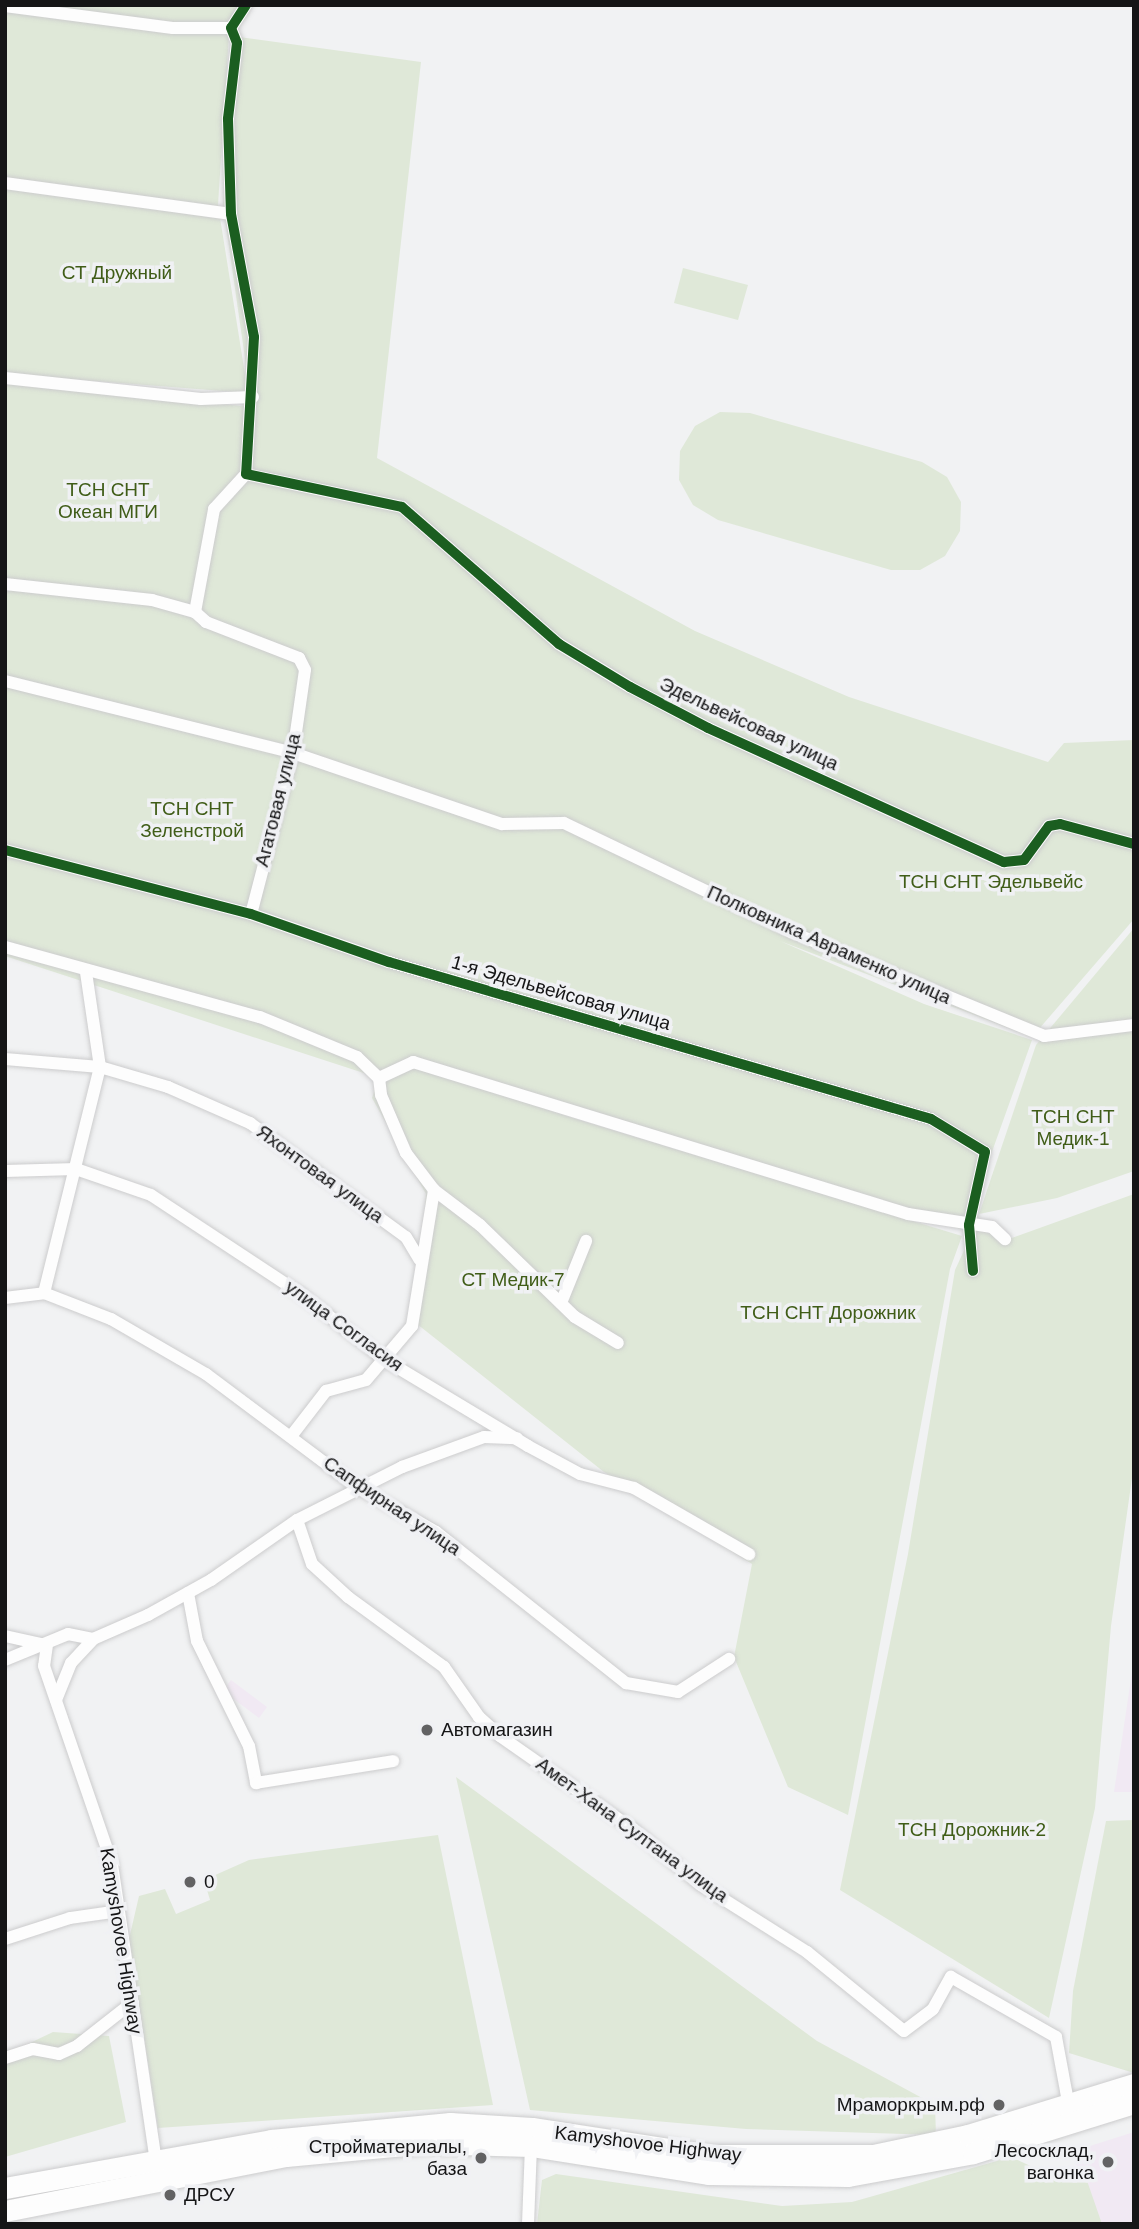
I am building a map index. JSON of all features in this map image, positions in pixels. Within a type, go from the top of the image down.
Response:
[{"type":"main road","name":"Kamyshovoe Highway","points":[[5,2188],[309,2135],[450,2123],[532,2128],[709,2155],[873,2155],[912,2149],[1069,2106],[1134,2084]]},
{"type":"main road","name":"Kamyshovoe Highway","points":[[5,2211],[113,2186],[370,2145],[475,2141],[531,2146],[708,2174],[848,2176],[973,2154],[1134,2104]]},
{"type":"street","points":[[231,29],[246,5]]},
{"type":"street","points":[[5,6],[173,28],[231,29]]},
{"type":"street","points":[[195,612],[214,509],[246,474],[253,397],[254,337],[231,214],[228,119],[237,43],[231,29]]},
{"type":"street","points":[[5,183],[231,214]]},
{"type":"street","points":[[5,378],[201,399],[253,397]]},
{"type":"street","name":"Эдельвейсовая улица","points":[[246,474],[377,502],[410,513],[559,644],[630,687],[708,728],[991,856],[1010,863],[1024,860],[1049,826],[1060,824],[1134,844]]},
{"type":"street","name":"Агатовая улица","points":[[5,584],[152,600],[195,612],[206,622],[299,658],[305,670],[293,753],[251,914]]},
{"type":"street","name":"Полковника Авраменко улица","points":[[5,681],[293,753],[502,824],[531,821],[564,823],[791,932],[1044,1036],[1134,1025]]},
{"type":"street","name":"1-я Эдельвейсовая улица","points":[[5,850],[251,914],[389,962],[931,1119],[985,1152],[969,1225],[973,1271]]},
{"type":"street","points":[[5,947],[86,972],[260,1017],[357,1057],[379,1078],[381,1096],[406,1153],[434,1190],[480,1225],[561,1303],[618,1343]]},
{"type":"street","points":[[44,1293],[100,1067],[86,972]]},
{"type":"street","name":"Яхонтовая улица","points":[[5,1059],[100,1067],[168,1087],[250,1123],[407,1237],[419,1259]]},
{"type":"street","points":[[379,1078],[413,1062],[796,1182],[969,1225],[992,1227],[1004,1239]]},
{"type":"street","name":"улица Согласия","points":[[5,1171],[76,1169],[151,1195],[301,1294],[385,1360],[580,1474],[634,1488],[749,1554]]},
{"type":"street","points":[[292,1435],[326,1391],[366,1380],[412,1326],[419,1259],[434,1190]]},
{"type":"street","points":[[561,1303],[586,1241]]},
{"type":"street","name":"Сапфирная улица","points":[[5,1298],[44,1293],[111,1319],[206,1374],[292,1435],[357,1487],[436,1532],[626,1683],[678,1692],[729,1659]]},
{"type":"street","points":[[56,1700],[71,1663],[93,1639],[188,1593],[297,1520],[357,1487],[484,1437],[517,1438]]},
{"type":"street","name":"Амет-Хана Султана улица","points":[[297,1520],[313,1564],[444,1667],[479,1717],[500,1737],[633,1829],[701,1885],[807,1952],[904,2031],[933,2009],[951,1977],[1056,2037],[1069,2106]]},
{"type":"street","points":[[188,1593],[197,1641],[249,1746],[256,1783],[393,1761]]},
{"type":"street","points":[[5,1660],[47,1645],[68,1634],[93,1639]]},
{"type":"street","points":[[5,1636],[47,1645]]},
{"type":"street","name":"Kamyshovoe Highway","points":[[47,1645],[44,1665],[95,1806],[119,1911],[156,2161]]},
{"type":"street","points":[[5,1939],[71,1918],[119,1911]]},
{"type":"street","points":[[5,2058],[33,2049],[59,2054],[77,2046],[133,2002]]},
{"type":"street","name":"Kamyshovoe Highway","points":[[528,2224],[531,2146]]},
{"type":"shaded area","points":[[1134,1659],[1134,1792],[1114,1792]]},
{"type":"shaded area","points":[[231,1680],[267,1707],[259,1718],[223,1691]]},
{"type":"shaded area","points":[[1134,2132],[1134,2224],[1098,2224],[1071,2152]]},
{"type":"green space","name":"СТ Дружный","points":[[5,5],[246,5],[229,35],[218,205],[248,393],[5,374]]},
{"type":"green space","points":[[239,37],[421,62],[377,458],[695,631],[849,697],[1048,762],[1064,743],[1134,740],[1134,919],[1032,1037],[780,941],[924,1004],[1032,1040],[964,1230],[540,1108],[962,1236],[950,1269],[848,1815],[788,1787],[734,1657],[752,1564],[604,1472],[417,1324],[426,1194],[372,1098],[379,1078],[5,956],[5,382],[252,407],[223,205]]},
{"type":"green space","points":[[683,268],[748,285],[738,320],[674,303]]},
{"type":"green space","points":[[720,412],[750,413],[922,462],[947,477],[961,502],[960,531],[945,556],[920,570],[891,570],[718,520],[693,505],[679,480],[680,451],[695,426]]},
{"type":"green space","name":"ТСН СНТ Медик-1","points":[[1134,928],[1134,1171],[1057,1198],[979,1214],[1036,1045]]},
{"type":"green space","name":"ТСН Дорожник-2","points":[[1134,1194],[1134,1464],[1111,1626],[1095,1808],[1049,2018],[840,1890],[908,1554],[955,1270],[974,1229],[992,1231],[1001,1242]]},
{"type":"green space","points":[[456,1777],[817,2041],[935,2105],[936,2135],[746,2129],[530,2110]]},
{"type":"green space","points":[[1134,1820],[1134,2073],[1069,2053],[1073,1991],[1106,1821]]},
{"type":"green space","points":[[438,1835],[493,2105],[158,2128],[129,1939],[139,1896],[165,1889],[176,1914],[210,1900],[204,1880],[249,1860]]},
{"type":"green space","points":[[53,2032],[109,2036],[126,2122],[5,2157],[5,2055]]},
{"type":"green space","points":[[1011,2157],[1054,2177],[1084,2172],[1102,2224],[537,2224],[542,2180],[556,2174],[782,2206],[852,2202]]},
{"type":"cycle path","points":[[246,5],[231,28],[237,43],[228,119],[231,214],[254,337],[246,474],[402,507],[559,644],[630,687],[708,728],[1004,862],[1024,860],[1049,826],[1060,824],[1134,844]]},
{"type":"cycle path","points":[[5,850],[251,914],[389,962],[931,1119],[985,1152],[969,1225],[973,1271]]},
{"type":"place","name":"Автомагазин","points":[[427,1730]]},
{"type":"place","name":"0","points":[[190,1882]]},
{"type":"place","name":"Мраморкрым.рф","points":[[999,2105]]},
{"type":"place","name":"Стройматериалы, база","points":[[481,2158]]},
{"type":"place","name":"Лесосклад, вагонка","points":[[1108,2162]]},
{"type":"place","name":"ДРСУ","points":[[170,2195]]},
{"type":"park label","name":"ТСН СНТ Океан МГИ","points":[[108,501]]},
{"type":"park label","name":"ТСН СНТ Зеленстрой","points":[[192,820]]},
{"type":"park label","name":"ТСН СНТ Эдельвейс","points":[[991,882]]},
{"type":"park label","name":"СТ Медик-7","points":[[513,1280]]},
{"type":"park label","name":"ТСН СНТ Дорожник","points":[[828,1313]]}]
